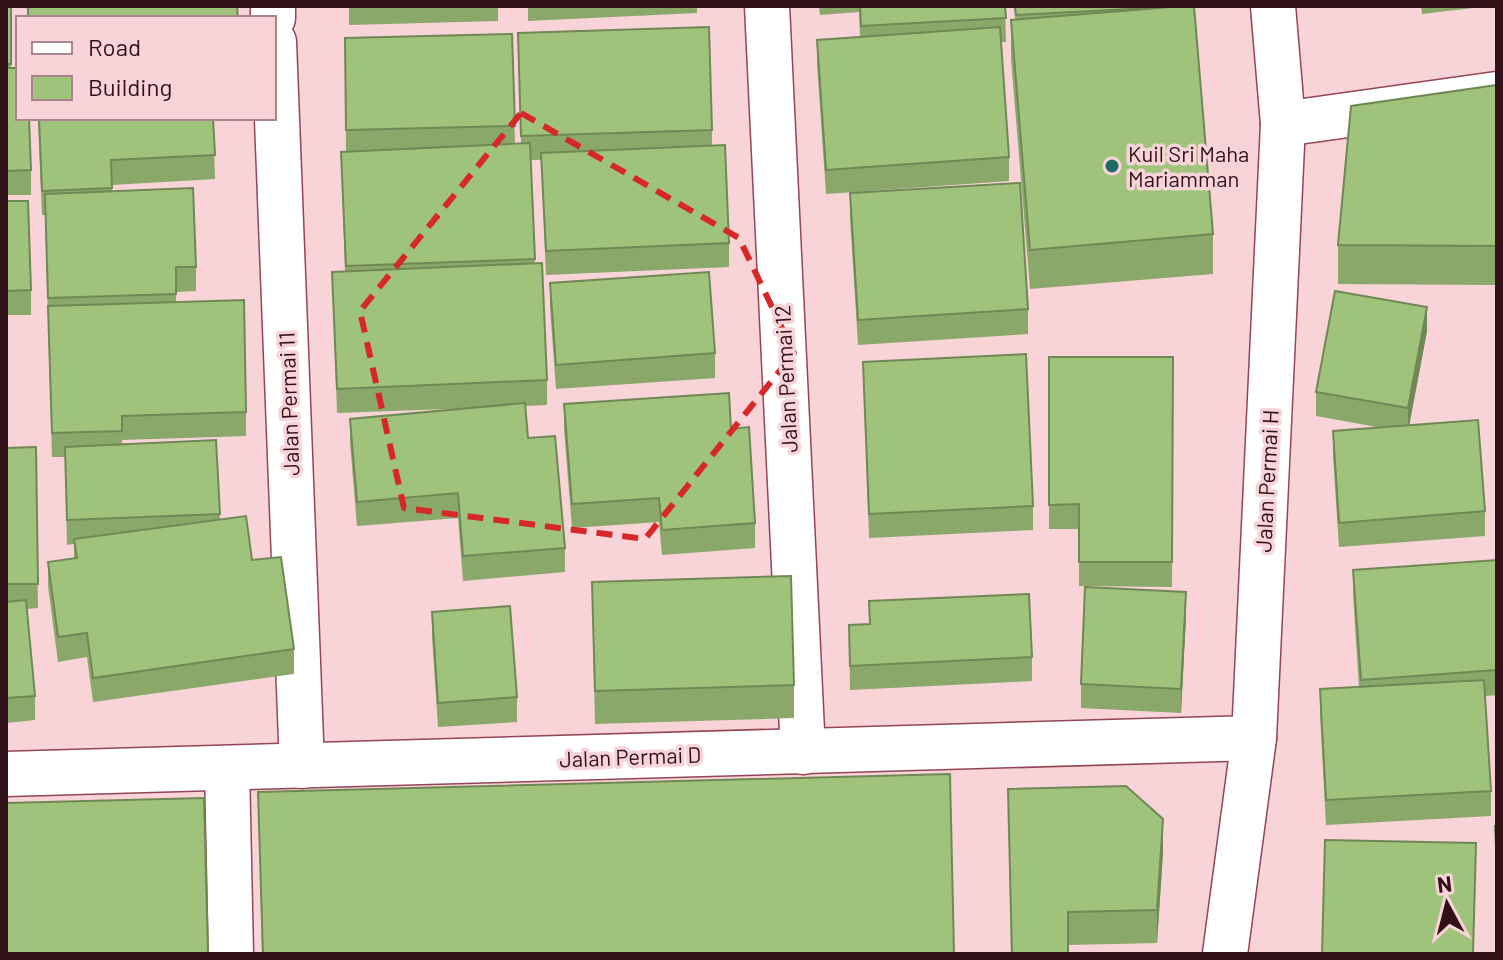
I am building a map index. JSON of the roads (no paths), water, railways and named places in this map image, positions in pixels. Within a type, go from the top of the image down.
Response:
[{"type":"street","name":"Jalan Permai 12","points":[[767,6],[803,752]]},
{"type":"street","name":"Jalan Permai H","points":[[1225,954],[1254,738],[1283,124],[1273,6]]},
{"type":"street","name":"Jalan Permai 11","points":[[276,94],[302,766]]},
{"type":"street","points":[[1283,124],[1497,94]]},
{"type":"street","name":"Jalan Permai D","points":[[6,774],[1254,738]]},
{"type":"street","points":[[227,768],[231,954]]},
{"type":"place","name":"Kuil Sri Maha Mariamman","points":[[1112,166]]}]
